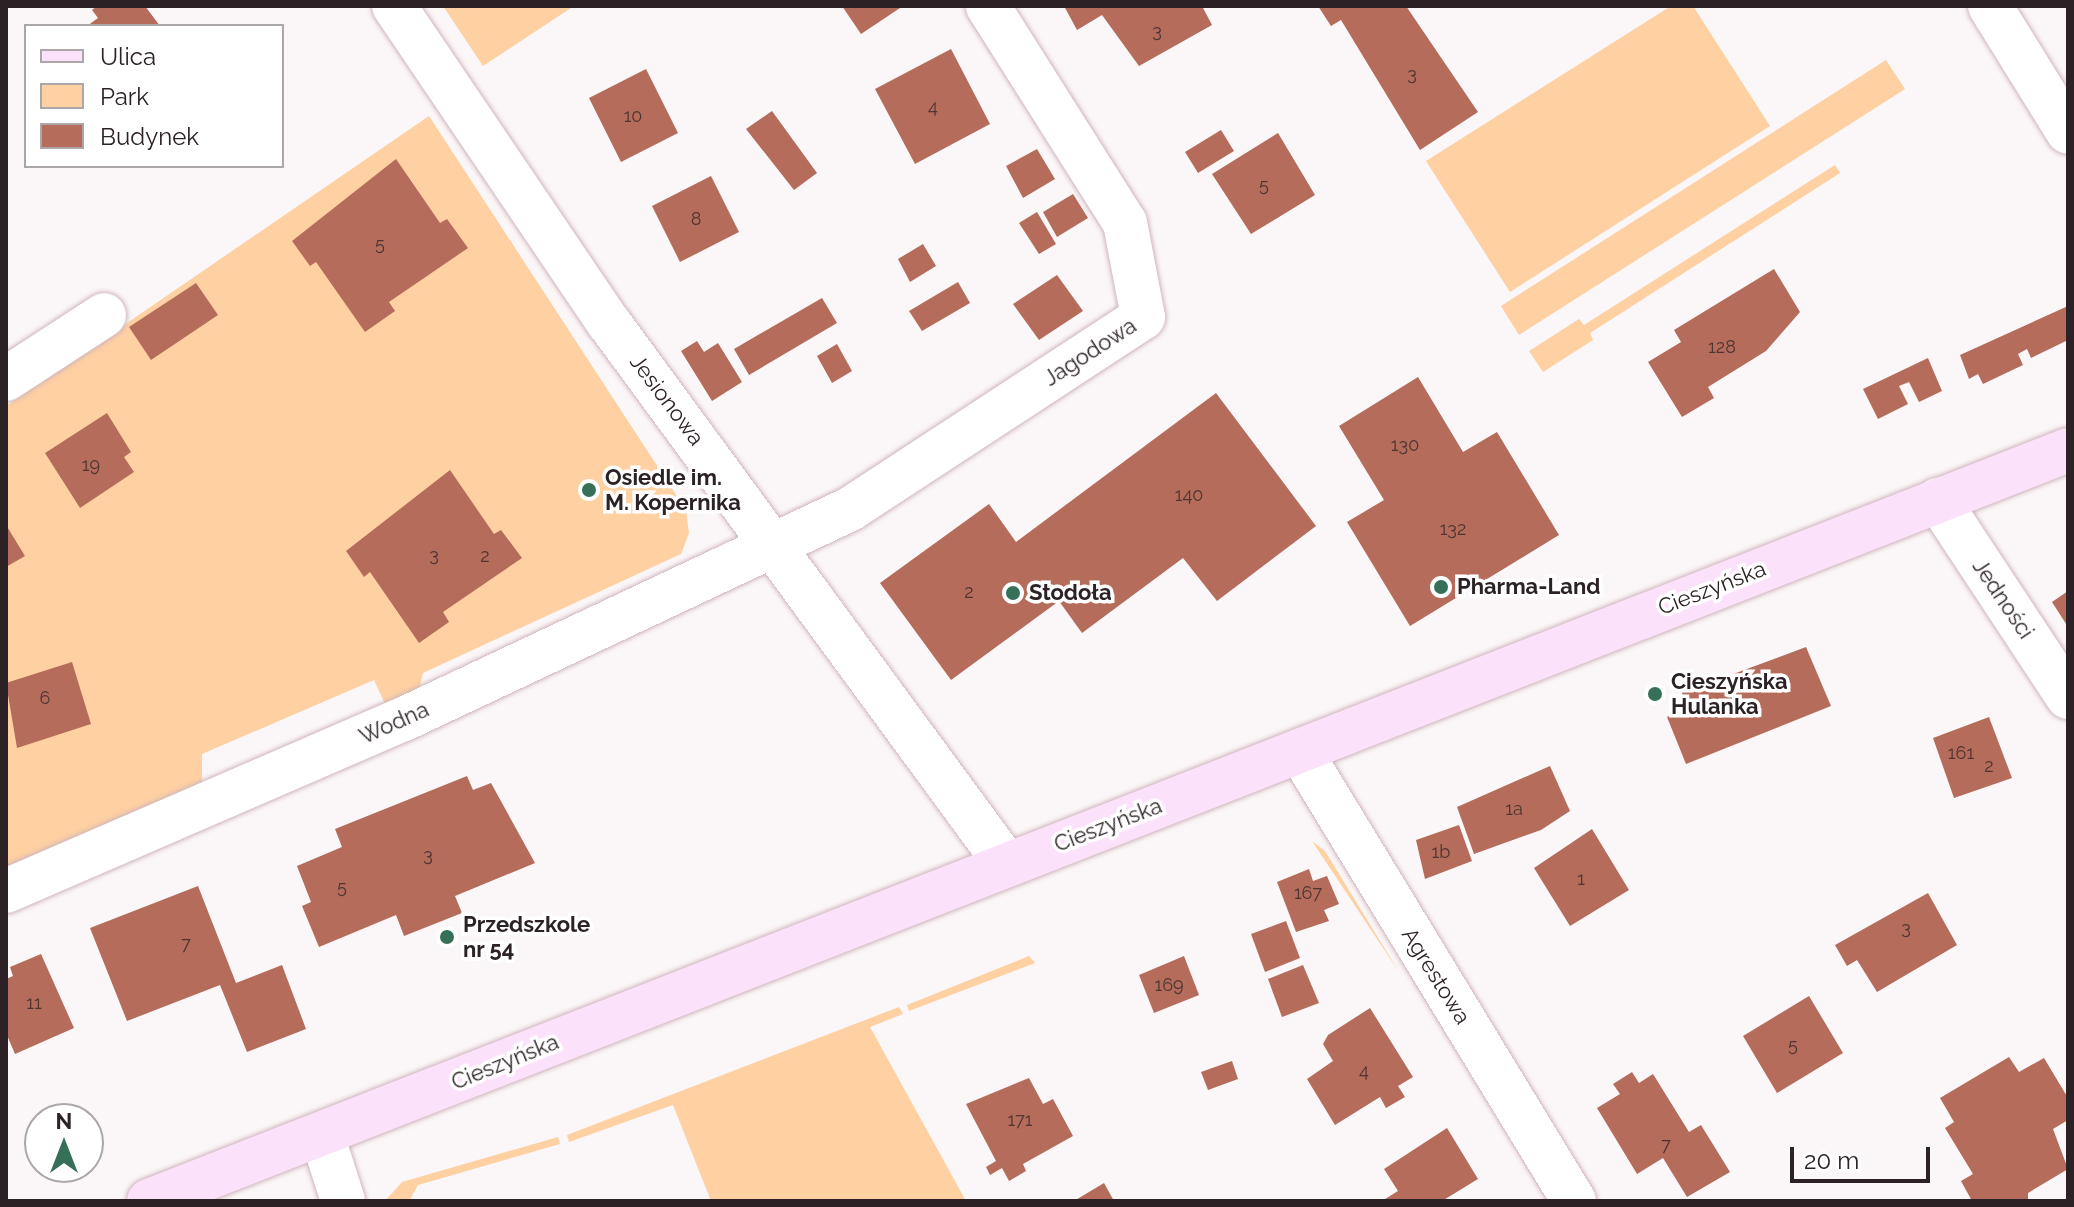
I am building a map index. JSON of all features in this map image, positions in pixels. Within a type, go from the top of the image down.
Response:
[{"type":"main road","name":"Cieszyńska","points":[[149,1201],[2068,450]]},
{"type":"street","name":"Jesionowa","points":[[394,6],[609,323],[777,545],[1007,865]]},
{"type":"street","name":"Jagodowa","points":[[777,545],[850,509],[1143,317],[1125,223],[988,6]]},
{"type":"street","points":[[1990,6],[2068,132]]},
{"type":"street","points":[[6,379],[104,315]]},
{"type":"street","name":"Jedności","points":[[1938,500],[2068,697]]},
{"type":"street","name":"Wodna","points":[[6,891],[777,545]]},
{"type":"street","name":"Agrestowa","points":[[1300,751],[1574,1201]]},
{"type":"street","points":[[322,1135],[343,1201]]},
{"type":"green space","points":[[443,6],[574,6],[483,66]]},
{"type":"green space","points":[[1671,6],[1693,6],[1770,126],[1510,292],[1426,161]]},
{"type":"green space","points":[[1886,60],[1905,89],[1519,335],[1501,306]]},
{"type":"green space","points":[[429,116],[686,510],[689,533],[681,554],[423,673],[418,694],[387,708],[374,680],[202,754],[202,786],[6,872],[6,406]]},
{"type":"green space","points":[[1835,165],[1840,173],[1590,333],[1593,340],[1543,372],[1529,351],[1579,319],[1584,325]]},
{"type":"green space","points":[[1312,841],[1325,851],[1399,972]]},
{"type":"green space","points":[[1029,956],[1035,963],[909,1011],[907,1005]]},
{"type":"green space","points":[[899,1007],[903,1014],[870,1027],[966,1201],[711,1201],[673,1105],[569,1142],[567,1135]]},
{"type":"green space","points":[[558,1137],[560,1144],[418,1185],[409,1201],[385,1201],[402,1182]]},
{"type":"building","points":[[97,6],[145,6],[158,24],[90,24],[98,18],[92,10]]},
{"type":"building","points":[[842,6],[903,6],[861,34]]},
{"type":"building","points":[[1064,6],[1202,6],[1212,25],[1139,66],[1102,15],[1077,30]]},
{"type":"building","points":[[1318,6],[1406,6],[1478,112],[1420,150],[1341,20],[1331,26]]},
{"type":"building","points":[[951,49],[990,124],[915,164],[875,89]]},
{"type":"building","points":[[646,69],[678,133],[621,162],[589,98]]},
{"type":"building","points":[[772,111],[817,173],[794,190],[746,129]]},
{"type":"building","points":[[1221,130],[1234,151],[1198,173],[1185,152]]},
{"type":"building","points":[[1278,133],[1315,195],[1251,234],[1212,174]]},
{"type":"building","points":[[1037,149],[1055,179],[1023,198],[1006,166]]},
{"type":"building","points":[[396,159],[440,223],[447,219],[468,248],[389,302],[395,311],[365,332],[316,262],[310,266],[292,241]]},
{"type":"building","points":[[711,176],[739,232],[680,262],[652,206]]},
{"type":"building","points":[[1073,194],[1088,218],[1057,237],[1043,212]]},
{"type":"building","points":[[1037,212],[1056,244],[1039,254],[1019,223]]},
{"type":"building","points":[[923,244],[936,266],[910,282],[898,259]]},
{"type":"building","points":[[1774,269],[1800,312],[1766,351],[1708,387],[1714,398],[1682,417],[1648,362],[1681,342],[1674,330]]},
{"type":"building","points":[[1057,275],[1083,311],[1039,340],[1013,304]]},
{"type":"building","points":[[958,282],[970,303],[922,331],[909,311]]},
{"type":"building","points":[[196,283],[218,315],[151,360],[129,327]]},
{"type":"building","points":[[822,298],[837,323],[749,375],[734,349]]},
{"type":"building","points":[[2068,306],[2068,340],[2031,358],[2027,349],[2018,354],[2023,365],[1983,384],[1978,374],[1969,379],[1960,355]]},
{"type":"building","points":[[697,341],[704,352],[718,343],[742,382],[712,401],[681,351]]},
{"type":"building","points":[[837,344],[852,371],[832,383],[817,356]]},
{"type":"building","points":[[1928,358],[1942,391],[1919,402],[1909,382],[1899,386],[1908,404],[1878,419],[1863,389]]},
{"type":"building","points":[[1418,377],[1463,452],[1497,432],[1559,535],[1410,626],[1347,522],[1384,500],[1339,426]]},
{"type":"building","points":[[1216,393],[1316,526],[1217,601],[1183,558],[1082,633],[1059,601],[951,680],[880,583],[989,504],[1016,542]]},
{"type":"building","points":[[107,413],[131,452],[124,457],[134,472],[80,508],[45,453]]},
{"type":"building","points":[[450,470],[494,534],[501,530],[522,558],[443,612],[449,622],[419,643],[370,572],[364,577],[346,551]]},
{"type":"building","points":[[6,525],[25,556],[6,567]]},
{"type":"building","points":[[2068,591],[2068,627],[2052,602]]},
{"type":"building","points":[[1806,647],[1831,706],[1686,764],[1667,717],[1688,708],[1682,693]]},
{"type":"building","points":[[72,662],[91,724],[17,748],[6,683]]},
{"type":"building","points":[[1989,717],[2012,778],[1954,798],[1933,738]]},
{"type":"building","points":[[1550,766],[1570,811],[1541,830],[1474,854],[1457,807]]},
{"type":"building","points":[[467,776],[473,790],[491,783],[535,863],[455,896],[462,913],[404,936],[396,915],[319,947],[302,906],[311,902],[297,866],[342,847],[335,829]]},
{"type":"building","points":[[1459,825],[1472,861],[1425,879],[1416,840]]},
{"type":"building","points":[[1592,829],[1629,890],[1570,926],[1534,868]]},
{"type":"building","points":[[1309,869],[1313,881],[1327,876],[1339,904],[1324,910],[1329,921],[1296,932],[1277,882]]},
{"type":"building","points":[[198,886],[236,983],[282,965],[306,1029],[247,1052],[220,985],[127,1021],[90,928]]},
{"type":"building","points":[[1928,893],[1957,945],[1877,992],[1857,960],[1847,966],[1835,945]]},
{"type":"building","points":[[1286,921],[1300,958],[1265,972],[1251,934]]},
{"type":"building","points":[[41,954],[74,1028],[15,1054],[6,1033],[6,979],[13,976],[10,967]]},
{"type":"building","points":[[1184,956],[1199,995],[1154,1013],[1139,975]]},
{"type":"building","points":[[1303,965],[1319,1003],[1282,1017],[1268,979]]},
{"type":"building","points":[[1809,996],[1843,1053],[1777,1093],[1743,1036]]},
{"type":"building","points":[[1370,1008],[1413,1077],[1398,1086],[1405,1097],[1386,1108],[1380,1097],[1335,1125],[1307,1079],[1333,1061],[1323,1044],[1328,1035]]},
{"type":"building","points":[[2009,1057],[2019,1072],[2044,1058],[2068,1098],[2068,1120],[2053,1129],[2068,1169],[2028,1193],[2028,1201],[1972,1201],[1961,1181],[1973,1174],[1945,1128],[1954,1122],[1940,1098]]},
{"type":"building","points":[[1232,1061],[1238,1079],[1208,1090],[1201,1072]]},
{"type":"building","points":[[1632,1072],[1639,1083],[1653,1074],[1689,1132],[1701,1125],[1730,1172],[1687,1197],[1663,1158],[1637,1174],[1597,1108],[1620,1094],[1613,1084]]},
{"type":"building","points":[[1029,1078],[1043,1104],[1053,1099],[1073,1136],[1023,1164],[1026,1171],[1009,1181],[1002,1168],[990,1175],[986,1167],[996,1161],[966,1104]]},
{"type":"building","points":[[1447,1128],[1478,1179],[1442,1201],[1382,1201],[1398,1191],[1384,1169]]},
{"type":"building","points":[[1104,1183],[1114,1201],[1074,1201]]},
{"type":"place","name":"Osiedle im. M. Kopernika","points":[[589,490]]},
{"type":"place","name":"Pharma-Land","points":[[1441,587]]},
{"type":"place","name":"Stodoła","points":[[1013,593]]},
{"type":"place","name":"Cieszyńska Hulanka","points":[[1655,694]]},
{"type":"place","name":"Przedszkole nr 54","points":[[447,937]]}]
